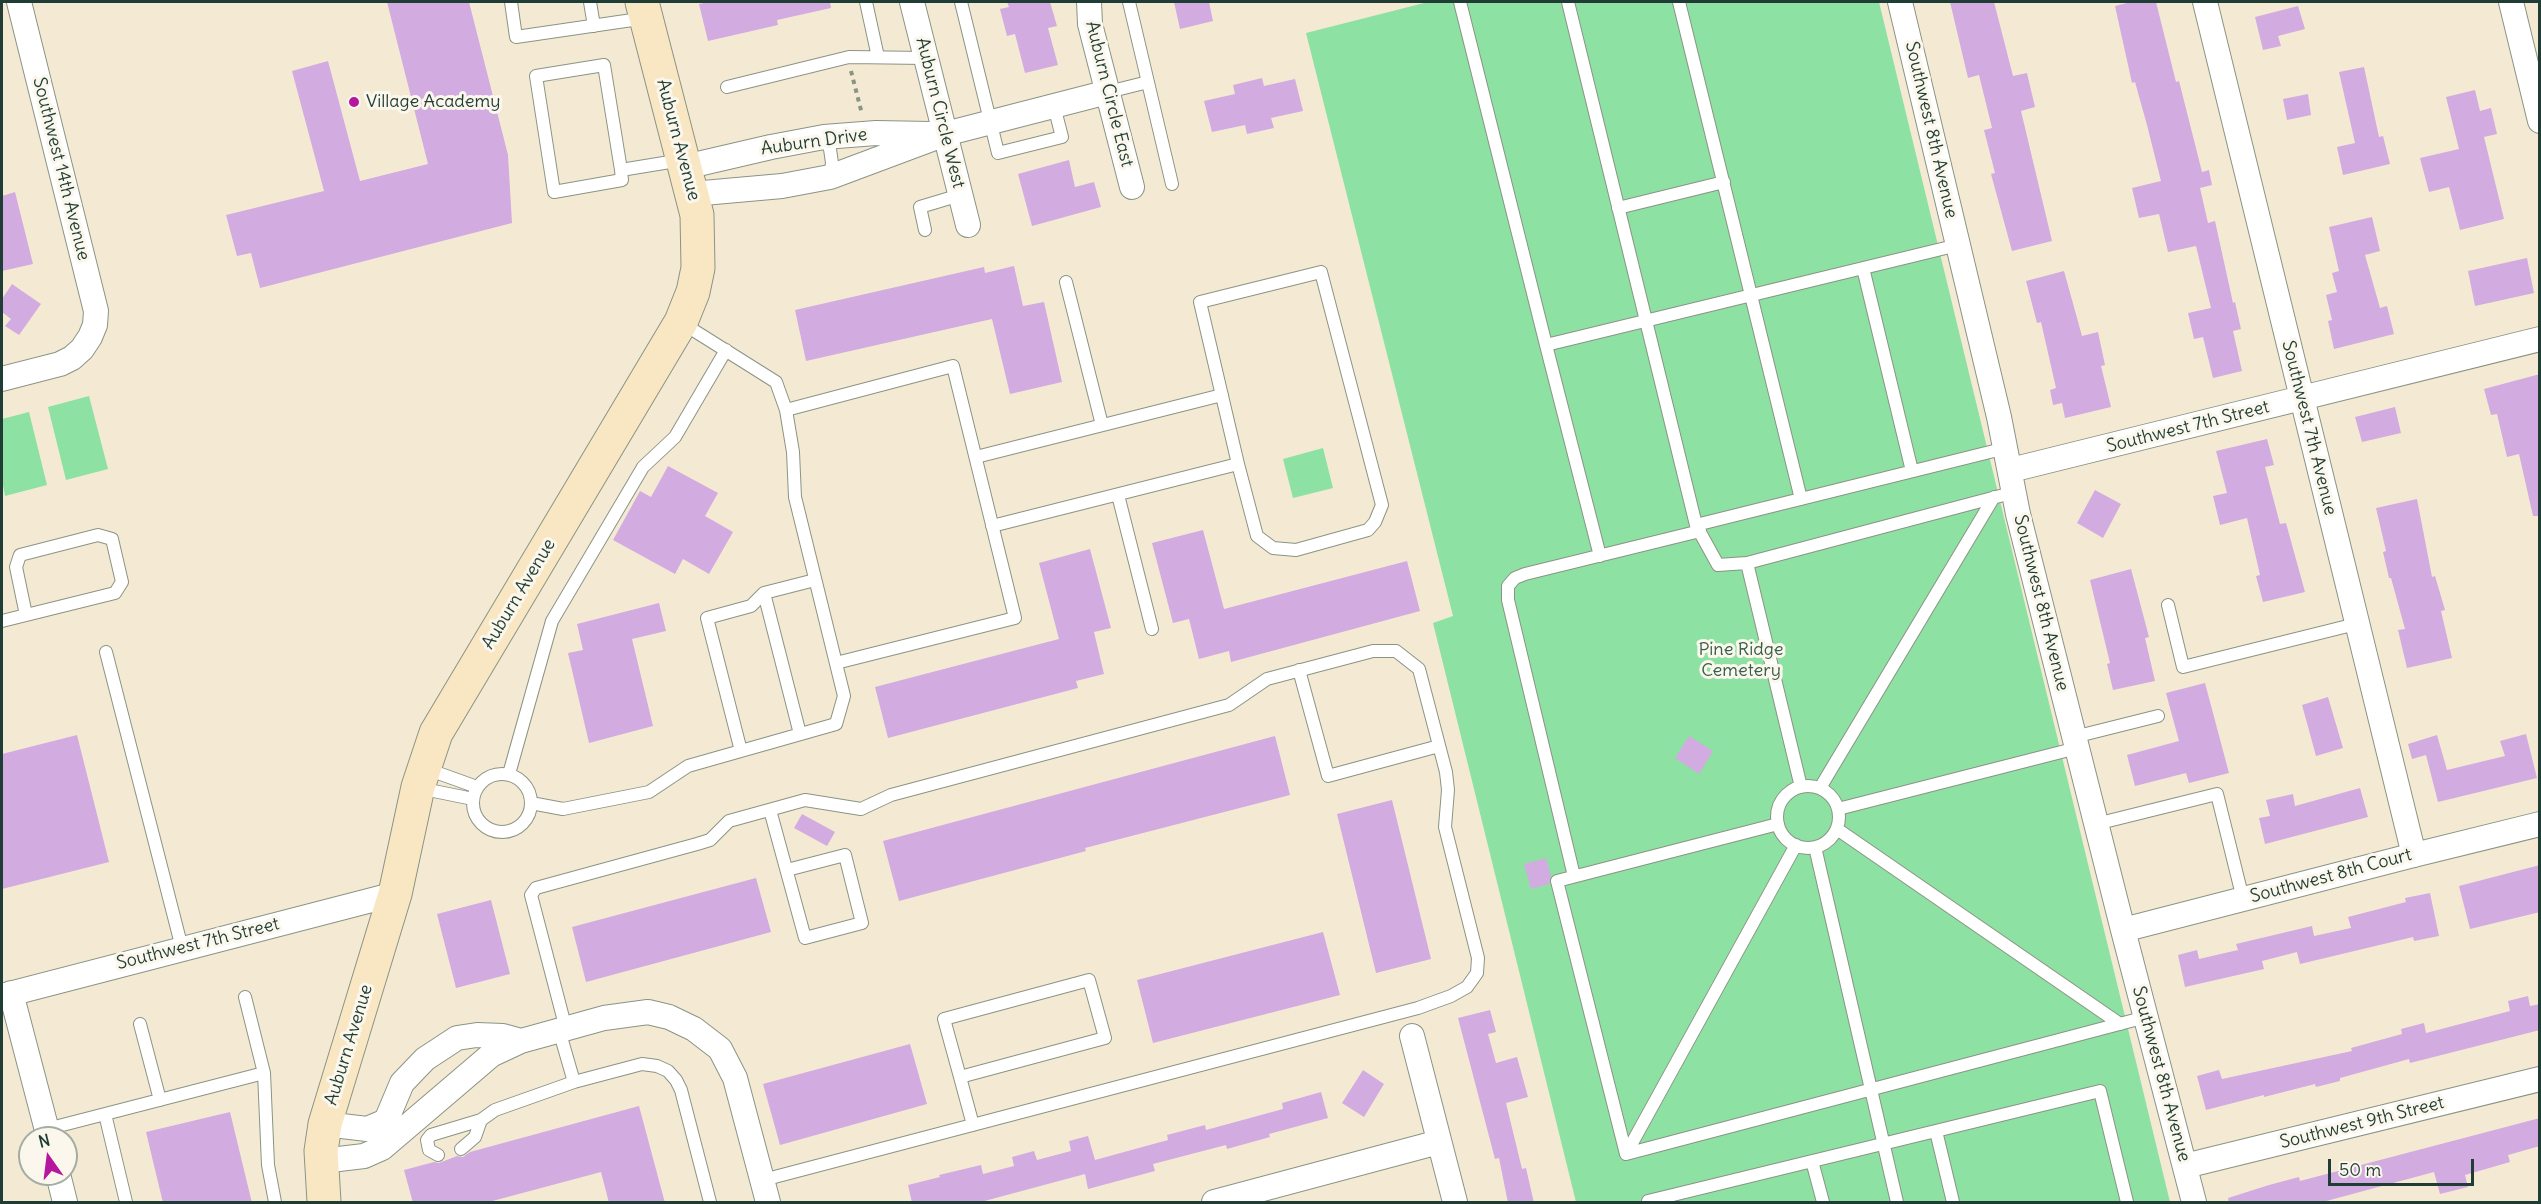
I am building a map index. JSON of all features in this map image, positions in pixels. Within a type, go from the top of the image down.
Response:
[{"type":"street","name":"Southwest 14th Avenue","points":[[2,379],[60,364],[82,349],[95,324],[96,310],[19,2]]},
{"type":"street","name":"Auburn Circle West","points":[[912,2],[968,225]]},
{"type":"street","name":"Auburn Circle East","points":[[1089,2],[1090,24],[1132,187]]},
{"type":"street","name":"Southwest 8th Avenue","points":[[1900,2],[1958,245],[2007,477],[2194,1203]]},
{"type":"street","name":"Southwest 7th Avenue","points":[[2205,2],[2414,855]]},
{"type":"street","points":[[2511,2],[2540,121]]},
{"type":"street","name":"Auburn Avenue","points":[[324,1203],[322,1161],[325,1124],[395,894],[421,778],[436,733],[681,322],[693,292],[698,268],[697,215],[644,10]]},
{"type":"street","name":"Auburn Drive","points":[[686,174],[782,186],[830,177],[945,134],[1108,92]]},
{"type":"street","name":"Auburn Drive","points":[[686,174],[771,147],[824,137],[876,133],[945,134]]},
{"type":"street","name":"Southwest 7th Street","points":[[2007,477],[2301,398],[2540,339]]},
{"type":"street","name":"Southwest 8th Court","points":[[2123,930],[2540,824]]},
{"type":"street","name":"Southwest 7th Street","points":[[6,994],[395,894]]},
{"type":"street","points":[[6,994],[46,1126]]},
{"type":"street","points":[[322,1161],[364,1156],[382,1148],[490,1055],[521,1041],[562,1029],[604,1018],[648,1012],[669,1017],[694,1029],[720,1050],[735,1077],[765,1191]]},
{"type":"street","points":[[325,1124],[367,1129],[386,1121],[402,1083],[425,1059],[457,1038],[477,1035],[503,1036],[521,1041]]},
{"type":"street","points":[[1412,1036],[1455,1203]]},
{"type":"street","name":"Southwest 9th Street","points":[[2185,1166],[2540,1079]]},
{"type":"street","points":[[1222,1201],[1439,1142]]},
{"type":"street","points":[[61,1186],[65,1203]]},
{"type":"lane","points":[[511,2],[516,37],[594,26],[644,10]]},
{"type":"lane","points":[[590,2],[594,26]]},
{"type":"lane","points":[[866,2],[878,57]]},
{"type":"lane","points":[[961,2],[998,153],[1062,137],[1054,106]]},
{"type":"lane","points":[[1129,2],[1172,184]]},
{"type":"lane","points":[[1460,2],[1600,556]]},
{"type":"lane","points":[[1568,2],[1698,528],[1718,565],[1747,563],[2007,477]]},
{"type":"lane","points":[[1679,2],[1801,499]]},
{"type":"lane","points":[[727,87],[849,57],[926,58]]},
{"type":"lane","points":[[604,65],[621,170],[622,180],[554,192],[536,76],[604,65]]},
{"type":"lane","points":[[1108,92],[1148,82]]},
{"type":"lane","points":[[824,137],[830,149],[832,163],[830,177]]},
{"type":"lane","points":[[621,170],[686,174]]},
{"type":"lane","points":[[1618,208],[1724,182]]},
{"type":"lane","points":[[925,230],[920,207],[960,195]]},
{"type":"lane","points":[[1546,345],[1958,245]]},
{"type":"lane","points":[[1863,268],[1912,471]]},
{"type":"lane","points":[[1321,272],[1382,505],[1375,522],[1368,530],[1296,550],[1273,548],[1257,536],[1238,464],[1200,302],[1321,272]]},
{"type":"lane","points":[[1066,282],[1102,425]]},
{"type":"lane","points":[[531,803],[563,809],[649,792],[688,766],[836,724],[844,696],[795,497],[794,452],[786,410],[776,382],[681,322]]},
{"type":"lane","points":[[509,774],[552,621],[643,467],[675,437],[726,350]]},
{"type":"lane","points":[[786,410],[953,366],[1015,618],[836,663]]},
{"type":"lane","points":[[976,457],[1222,394]]},
{"type":"lane","points":[[993,526],[1238,464]]},
{"type":"lane","points":[[1574,876],[1508,600],[1509,586],[1515,578],[1801,499],[1912,471],[2007,477]]},
{"type":"lane","points":[[1820,788],[2007,477]]},
{"type":"lane","points":[[1118,495],[1152,629]]},
{"type":"lane","points":[[2,621],[115,593],[122,582],[112,539],[98,535],[20,555],[16,567],[26,615]]},
{"type":"lane","points":[[1747,563],[1801,787]]},
{"type":"lane","points":[[741,751],[707,618],[751,606],[764,593],[815,580]]},
{"type":"lane","points":[[764,593],[800,734]]},
{"type":"lane","points":[[2168,605],[2183,668],[2356,624]]},
{"type":"lane","points":[[106,651],[182,948]]},
{"type":"lane","points":[[574,1082],[531,895],[536,888],[710,840],[729,821],[805,800],[861,809],[891,795],[1229,705],[1267,679],[1373,651],[1396,651],[1419,669],[1448,790],[1445,827],[1478,958],[1477,973],[1467,987],[1451,996],[1418,1008],[973,1125],[765,1191]]},
{"type":"lane","points":[[1299,670],[1328,776],[1439,746]]},
{"type":"lane","points":[[1838,810],[2158,717]]},
{"type":"lane","points":[[509,774],[525,784],[530,792],[531,803],[527,818],[521,825],[504,832],[495,831],[479,822],[475,814],[475,793],[491,776],[509,774]]},
{"type":"lane","points":[[421,778],[475,793]]},
{"type":"lane","points":[[421,778],[475,793]]},
{"type":"lane","points":[[1801,787],[1820,788],[1828,793],[1838,810],[1836,829],[1831,837],[1815,847],[1796,845],[1788,840],[1778,824],[1779,805],[1792,790],[1801,787]]},
{"type":"lane","points":[[2096,824],[2217,794],[2243,899]]},
{"type":"lane","points":[[770,810],[806,939],[862,923],[845,855],[787,870]]},
{"type":"lane","points":[[1626,1154],[1557,880],[1778,824]]},
{"type":"lane","points":[[1836,829],[2120,1024]]},
{"type":"lane","points":[[1626,1154],[1796,845]]},
{"type":"lane","points":[[1815,847],[1897,1203]]},
{"type":"lane","points":[[960,1077],[1105,1038],[1089,980],[944,1019],[973,1125]]},
{"type":"lane","points":[[244,997],[264,1073],[268,1165],[275,1203]]},
{"type":"lane","points":[[1626,1154],[2146,1017]]},
{"type":"lane","points":[[140,1024],[160,1100]]},
{"type":"lane","points":[[438,1155],[429,1150],[427,1140],[431,1135],[482,1120],[495,1110],[574,1082],[642,1064],[657,1066],[668,1071],[681,1090],[710,1203]]},
{"type":"lane","points":[[71,1126],[105,1114],[264,1073]]},
{"type":"lane","points":[[1649,1203],[1648,1201],[2100,1091],[2127,1203]]},
{"type":"lane","points":[[105,1114],[126,1203]]},
{"type":"lane","points":[[461,1149],[476,1137],[482,1120]]},
{"type":"lane","points":[[1936,1131],[1953,1203]]},
{"type":"lane","points":[[1812,1161],[1823,1203]]},
{"type":"path","points":[[851,70],[863,117]]},
{"type":"green space","name":"Pine Ridge Cemetery","points":[[1428,2],[1879,2],[2170,1202],[1576,1202],[1433,623],[1453,616],[1306,33]]},
{"type":"green space","points":[[89,396],[108,469],[66,480],[48,407]]},
{"type":"green space","points":[[29,412],[47,485],[5,496],[2,480],[2,419]]},
{"type":"green space","points":[[1323,448],[1333,488],[1293,498],[1283,459]]},
{"type":"building","points":[[387,2],[469,2],[508,155],[512,223],[260,288],[251,253],[237,256],[226,215],[324,191],[292,71],[328,61],[360,181],[428,164]]},
{"type":"building","points":[[708,2],[830,2],[831,8],[777,20],[778,25],[708,41],[699,4]]},
{"type":"building","points":[[1007,2],[1050,2],[1057,26],[1048,28],[1058,65],[1025,73],[1015,34],[1007,36],[1000,9],[1009,7]]},
{"type":"building","points":[[1174,2],[1209,2],[1213,21],[1180,29]]},
{"type":"building","points":[[1950,2],[1994,2],[2013,76],[2027,73],[2035,107],[2021,111],[2052,241],[2012,251],[1991,174],[1995,173],[1984,130],[1992,128],[1979,75],[1968,78]]},
{"type":"building","points":[[2131,2],[2156,2],[2202,172],[2209,170],[2212,185],[2200,188],[2208,223],[2215,221],[2233,303],[2235,302],[2241,329],[2233,331],[2242,371],[2213,378],[2203,337],[2194,339],[2188,313],[2211,308],[2196,246],[2168,252],[2159,214],[2139,218],[2132,188],[2161,181],[2135,82],[2132,83],[2115,6]]},
{"type":"building","points":[[2298,6],[2305,29],[2278,36],[2281,46],[2263,50],[2255,17]]},
{"type":"building","points":[[2364,67],[2379,137],[2383,136],[2390,164],[2343,175],[2337,147],[2355,143],[2339,72]]},
{"type":"building","points":[[1262,78],[1264,86],[1295,79],[1303,111],[1271,118],[1274,128],[1247,134],[1245,125],[1212,132],[1204,101],[1235,94],[1233,85]]},
{"type":"building","points":[[2475,90],[2480,111],[2491,108],[2497,134],[2484,137],[2504,219],[2460,230],[2449,187],[2429,192],[2420,158],[2459,149],[2446,97]]},
{"type":"building","points":[[2308,94],[2311,115],[2287,120],[2283,99]]},
{"type":"building","points":[[1069,160],[1075,187],[1094,182],[1101,207],[1032,226],[1018,174]]},
{"type":"building","points":[[15,192],[33,264],[2,271],[2,196]]},
{"type":"building","points":[[2372,217],[2380,251],[2365,255],[2380,308],[2387,306],[2394,334],[2334,349],[2328,321],[2332,320],[2326,295],[2337,292],[2332,273],[2339,271],[2329,227]]},
{"type":"building","points":[[2527,258],[2534,293],[2475,306],[2468,271]]},
{"type":"building","points":[[1014,266],[1023,306],[1044,302],[1062,382],[1010,394],[992,319],[806,361],[795,310],[984,267],[985,273]]},
{"type":"building","points":[[2064,271],[2082,336],[2098,332],[2105,365],[2101,366],[2111,407],[2065,418],[2062,403],[2053,405],[2050,390],[2056,388],[2041,322],[2037,323],[2026,281]]},
{"type":"building","points":[[12,284],[41,304],[19,335],[5,326],[11,319],[2,312],[2,299]]},
{"type":"building","points":[[2540,374],[2540,516],[2533,516],[2519,454],[2507,457],[2497,414],[2491,415],[2484,389]]},
{"type":"building","points":[[2395,407],[2401,433],[2362,442],[2355,417]]},
{"type":"building","points":[[2267,439],[2274,465],[2265,467],[2280,524],[2286,523],[2305,592],[2263,602],[2256,576],[2260,575],[2247,518],[2220,525],[2213,496],[2227,493],[2216,451]]},
{"type":"building","points":[[668,466],[718,493],[705,516],[733,532],[709,574],[683,559],[675,574],[613,540],[640,491],[651,497]]},
{"type":"building","points":[[2095,490],[2121,504],[2103,538],[2077,523]]},
{"type":"building","points":[[2417,499],[2432,577],[2435,576],[2445,610],[2441,611],[2452,658],[2407,668],[2398,630],[2405,629],[2391,578],[2389,578],[2383,552],[2386,551],[2376,508]]},
{"type":"building","points":[[1203,530],[1224,609],[1407,561],[1420,611],[1231,662],[1229,651],[1199,659],[1189,619],[1173,623],[1152,543]]},
{"type":"building","points":[[1090,549],[1111,628],[1094,632],[1104,674],[1076,681],[1078,688],[888,738],[875,687],[1059,639],[1039,563]]},
{"type":"building","points":[[2131,569],[2149,637],[2145,638],[2155,681],[2113,690],[2107,664],[2110,663],[2090,580]]},
{"type":"building","points":[[659,603],[666,631],[632,639],[653,726],[589,743],[568,653],[583,650],[577,624]]},
{"type":"building","points":[[2205,683],[2229,773],[2189,783],[2186,773],[2135,786],[2127,755],[2179,741],[2166,693]]},
{"type":"building","points":[[2328,697],[2343,748],[2316,756],[2302,705]]},
{"type":"building","points":[[2526,734],[2537,778],[2438,802],[2426,755],[2412,759],[2408,744],[2437,735],[2447,770],[2505,756],[2500,741]]},
{"type":"building","points":[[77,735],[109,862],[2,889],[2,754]]},
{"type":"building","points":[[1275,736],[1290,795],[1085,848],[1086,851],[899,901],[883,841]]},
{"type":"building","points":[[1689,736],[1713,751],[1699,774],[1675,758]]},
{"type":"building","points":[[2360,788],[2368,817],[2265,844],[2259,818],[2270,816],[2266,800],[2293,794],[2295,806]]},
{"type":"building","points":[[1392,800],[1431,959],[1376,973],[1337,814]]},
{"type":"building","points":[[802,814],[835,832],[827,846],[794,828]]},
{"type":"building","points":[[1546,858],[1551,876],[1549,884],[1531,889],[1524,864]]},
{"type":"building","points":[[2540,865],[2540,912],[2470,929],[2459,886]]},
{"type":"building","points":[[756,878],[771,932],[586,982],[572,927]]},
{"type":"building","points":[[2430,893],[2439,936],[2414,941],[2413,937],[2300,964],[2297,952],[2262,961],[2264,969],[2185,987],[2178,955],[2197,950],[2199,959],[2238,950],[2236,944],[2312,926],[2314,936],[2351,928],[2348,917],[2406,902],[2405,898]]},
{"type":"building","points":[[491,900],[510,974],[456,988],[437,914]]},
{"type":"building","points":[[1323,932],[1340,995],[1153,1043],[1137,980]]},
{"type":"building","points":[[2528,996],[2530,1006],[2540,1004],[2540,1030],[2410,1063],[2409,1059],[2316,1087],[2315,1084],[2206,1110],[2197,1076],[2219,1070],[2222,1079],[2352,1051],[2351,1048],[2402,1034],[2401,1029],[2424,1023],[2426,1033],[2510,1011],[2508,1001]]},
{"type":"building","points":[[1490,1010],[1496,1032],[1488,1034],[1496,1063],[1517,1057],[1528,1097],[1506,1103],[1522,1169],[1526,1168],[1534,1203],[1508,1203],[1499,1158],[1495,1159],[1458,1018]]},
{"type":"building","points":[[910,1044],[927,1104],[780,1145],[763,1084]]},
{"type":"building","points":[[1363,1070],[1384,1084],[1364,1117],[1342,1103]]},
{"type":"building","points":[[1321,1092],[1328,1118],[1269,1134],[1270,1137],[1227,1149],[1226,1145],[1153,1164],[1155,1171],[1088,1189],[1085,1174],[977,1203],[912,1203],[908,1185],[940,1177],[939,1175],[981,1165],[983,1174],[1014,1166],[1012,1157],[1034,1151],[1037,1160],[1071,1151],[1069,1141],[1088,1136],[1095,1160],[1168,1140],[1167,1135],[1205,1125],[1206,1130],[1283,1109],[1282,1103]]},
{"type":"building","points":[[639,1106],[665,1203],[609,1203],[601,1172],[485,1203],[413,1203],[404,1170],[434,1162],[439,1163],[457,1156],[463,1157],[470,1152]]},
{"type":"building","points":[[230,1112],[252,1203],[163,1203],[146,1132]]},
{"type":"building","points":[[2540,1118],[2540,1146],[2508,1155],[2510,1162],[2465,1175],[2468,1187],[2440,1194],[2434,1172],[2319,1203],[2229,1203],[2228,1198],[2269,1185],[2299,1177],[2300,1181]]},
{"type":"place","name":"Village Academy","points":[[354,102]]}]
